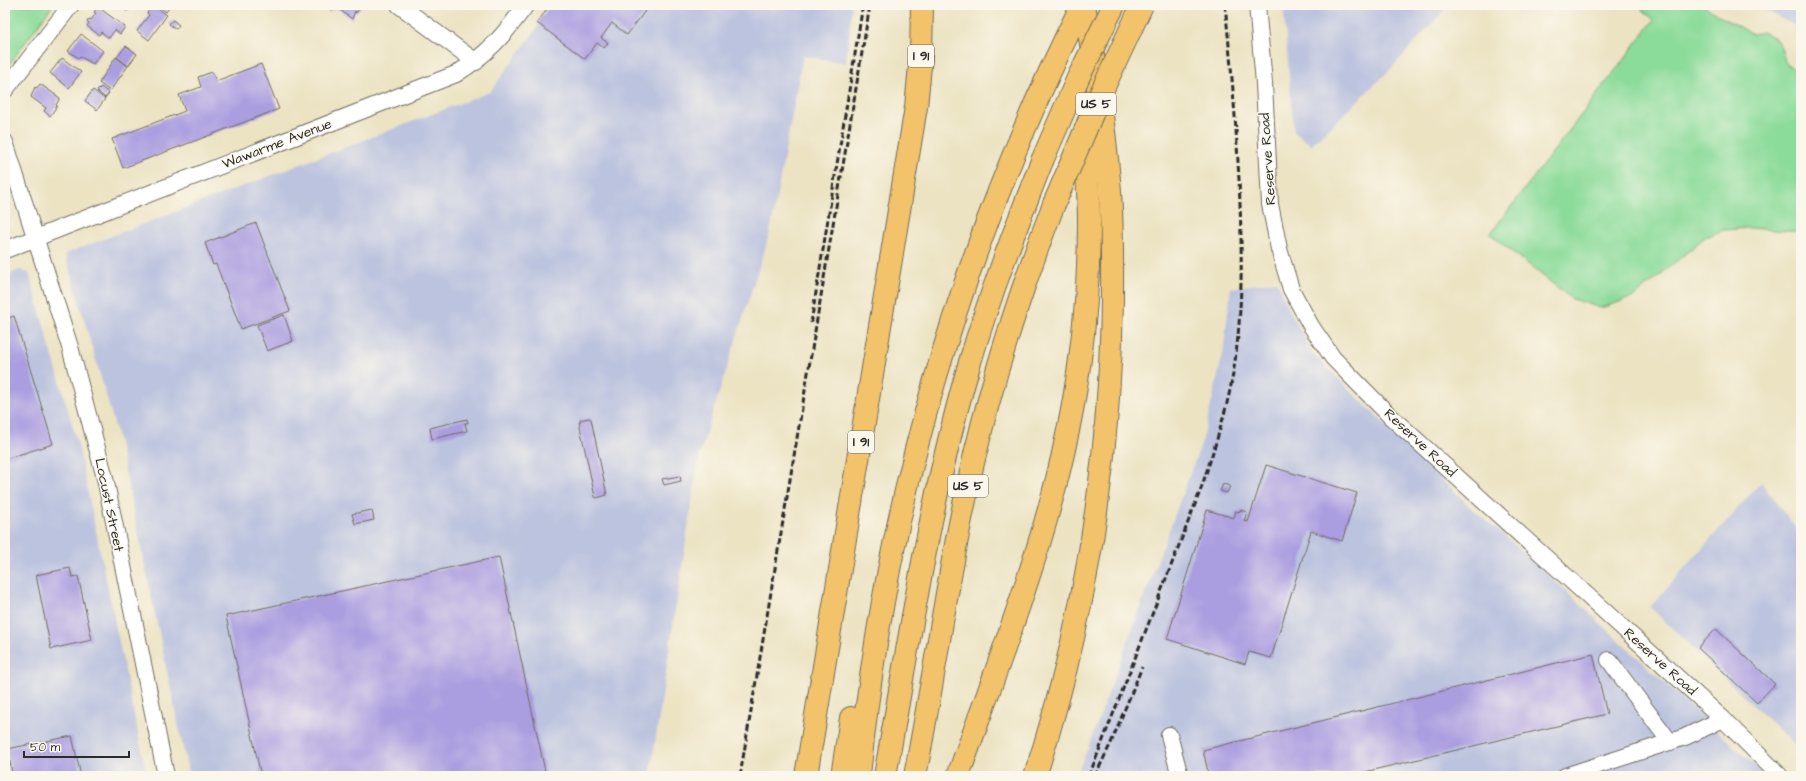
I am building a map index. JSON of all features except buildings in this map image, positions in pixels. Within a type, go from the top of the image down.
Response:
[{"type":"highway","name":"I 91","points":[[806,776],[916,107],[921,56],[922,5]]},
{"type":"highway","points":[[1036,776],[1056,706],[1082,598],[1103,456],[1107,409],[1112,324],[1112,242],[1109,179],[1097,87],[1083,5]]},
{"type":"highway","points":[[859,776],[873,662],[893,547],[924,416],[944,346],[987,221],[1030,114],[1083,5]]},
{"type":"highway","points":[[885,776],[935,502],[966,377],[997,279],[1042,161],[1078,78],[1114,5]]},
{"type":"highway","name":"US 5","points":[[915,776],[953,558],[977,449],[994,381],[1017,308],[1054,204],[1101,93],[1142,5]]},
{"type":"highway","points":[[958,776],[1032,568],[1052,501],[1066,441],[1080,361],[1087,292],[1089,236],[1087,154],[1089,117],[1097,87]]},
{"type":"highway","points":[[842,776],[878,565],[897,477],[914,409],[944,346]]},
{"type":"street","points":[[5,90],[71,5]]},
{"type":"street","points":[[399,5],[476,62]]},
{"type":"street","name":"Wawarme Avenue","points":[[5,250],[449,77],[476,62],[501,38],[526,5]]},
{"type":"street","name":"Reserve Road","points":[[1258,5],[1264,83],[1270,204],[1279,249],[1291,290],[1311,326],[1333,358],[1390,416],[1723,719],[1780,776]]},
{"type":"street","name":"Locust Street","points":[[5,142],[70,347],[105,478],[166,776]]},
{"type":"street","points":[[1609,660],[1670,742]]},
{"type":"street","points":[[1565,776],[1686,737],[1723,719]]},
{"type":"street","points":[[1170,735],[1180,776]]},
{"type":"shaded area","points":[[554,5],[852,5],[846,63],[803,56],[770,232],[699,456],[650,776],[189,776],[117,433],[65,254],[490,92]]},
{"type":"shaded area","points":[[1283,5],[1449,5],[1389,71],[1311,145],[1294,132]]},
{"type":"shaded area","points":[[1755,5],[1801,5],[1801,29]]},
{"type":"shaded area","points":[[20,270],[29,273],[78,445],[147,776],[5,776],[5,276]]},
{"type":"shaded area","points":[[1277,281],[1293,317],[1313,354],[1471,508],[1518,547],[1766,776],[1076,776],[1088,748],[1203,439],[1223,354],[1231,288]]},
{"type":"shaded area","points":[[1761,482],[1801,535],[1801,751],[1650,607]]},
{"type":"green space","points":[[5,5],[53,5],[5,70]]},
{"type":"green space","points":[[1638,5],[1704,5],[1719,16],[1753,34],[1762,32],[1774,37],[1781,47],[1785,62],[1801,75],[1801,232],[1749,228],[1724,230],[1705,237],[1634,297],[1601,308],[1572,299],[1490,234],[1654,20]]},
{"type":"railway","points":[[811,323],[863,5]]},
{"type":"railway","points":[[740,776],[870,5]]},
{"type":"railway","points":[[1089,776],[1201,489],[1221,424],[1231,385],[1240,308],[1241,231],[1236,136],[1225,5]]},
{"type":"railway","points":[[1095,776],[1111,743],[1142,667]]}]
